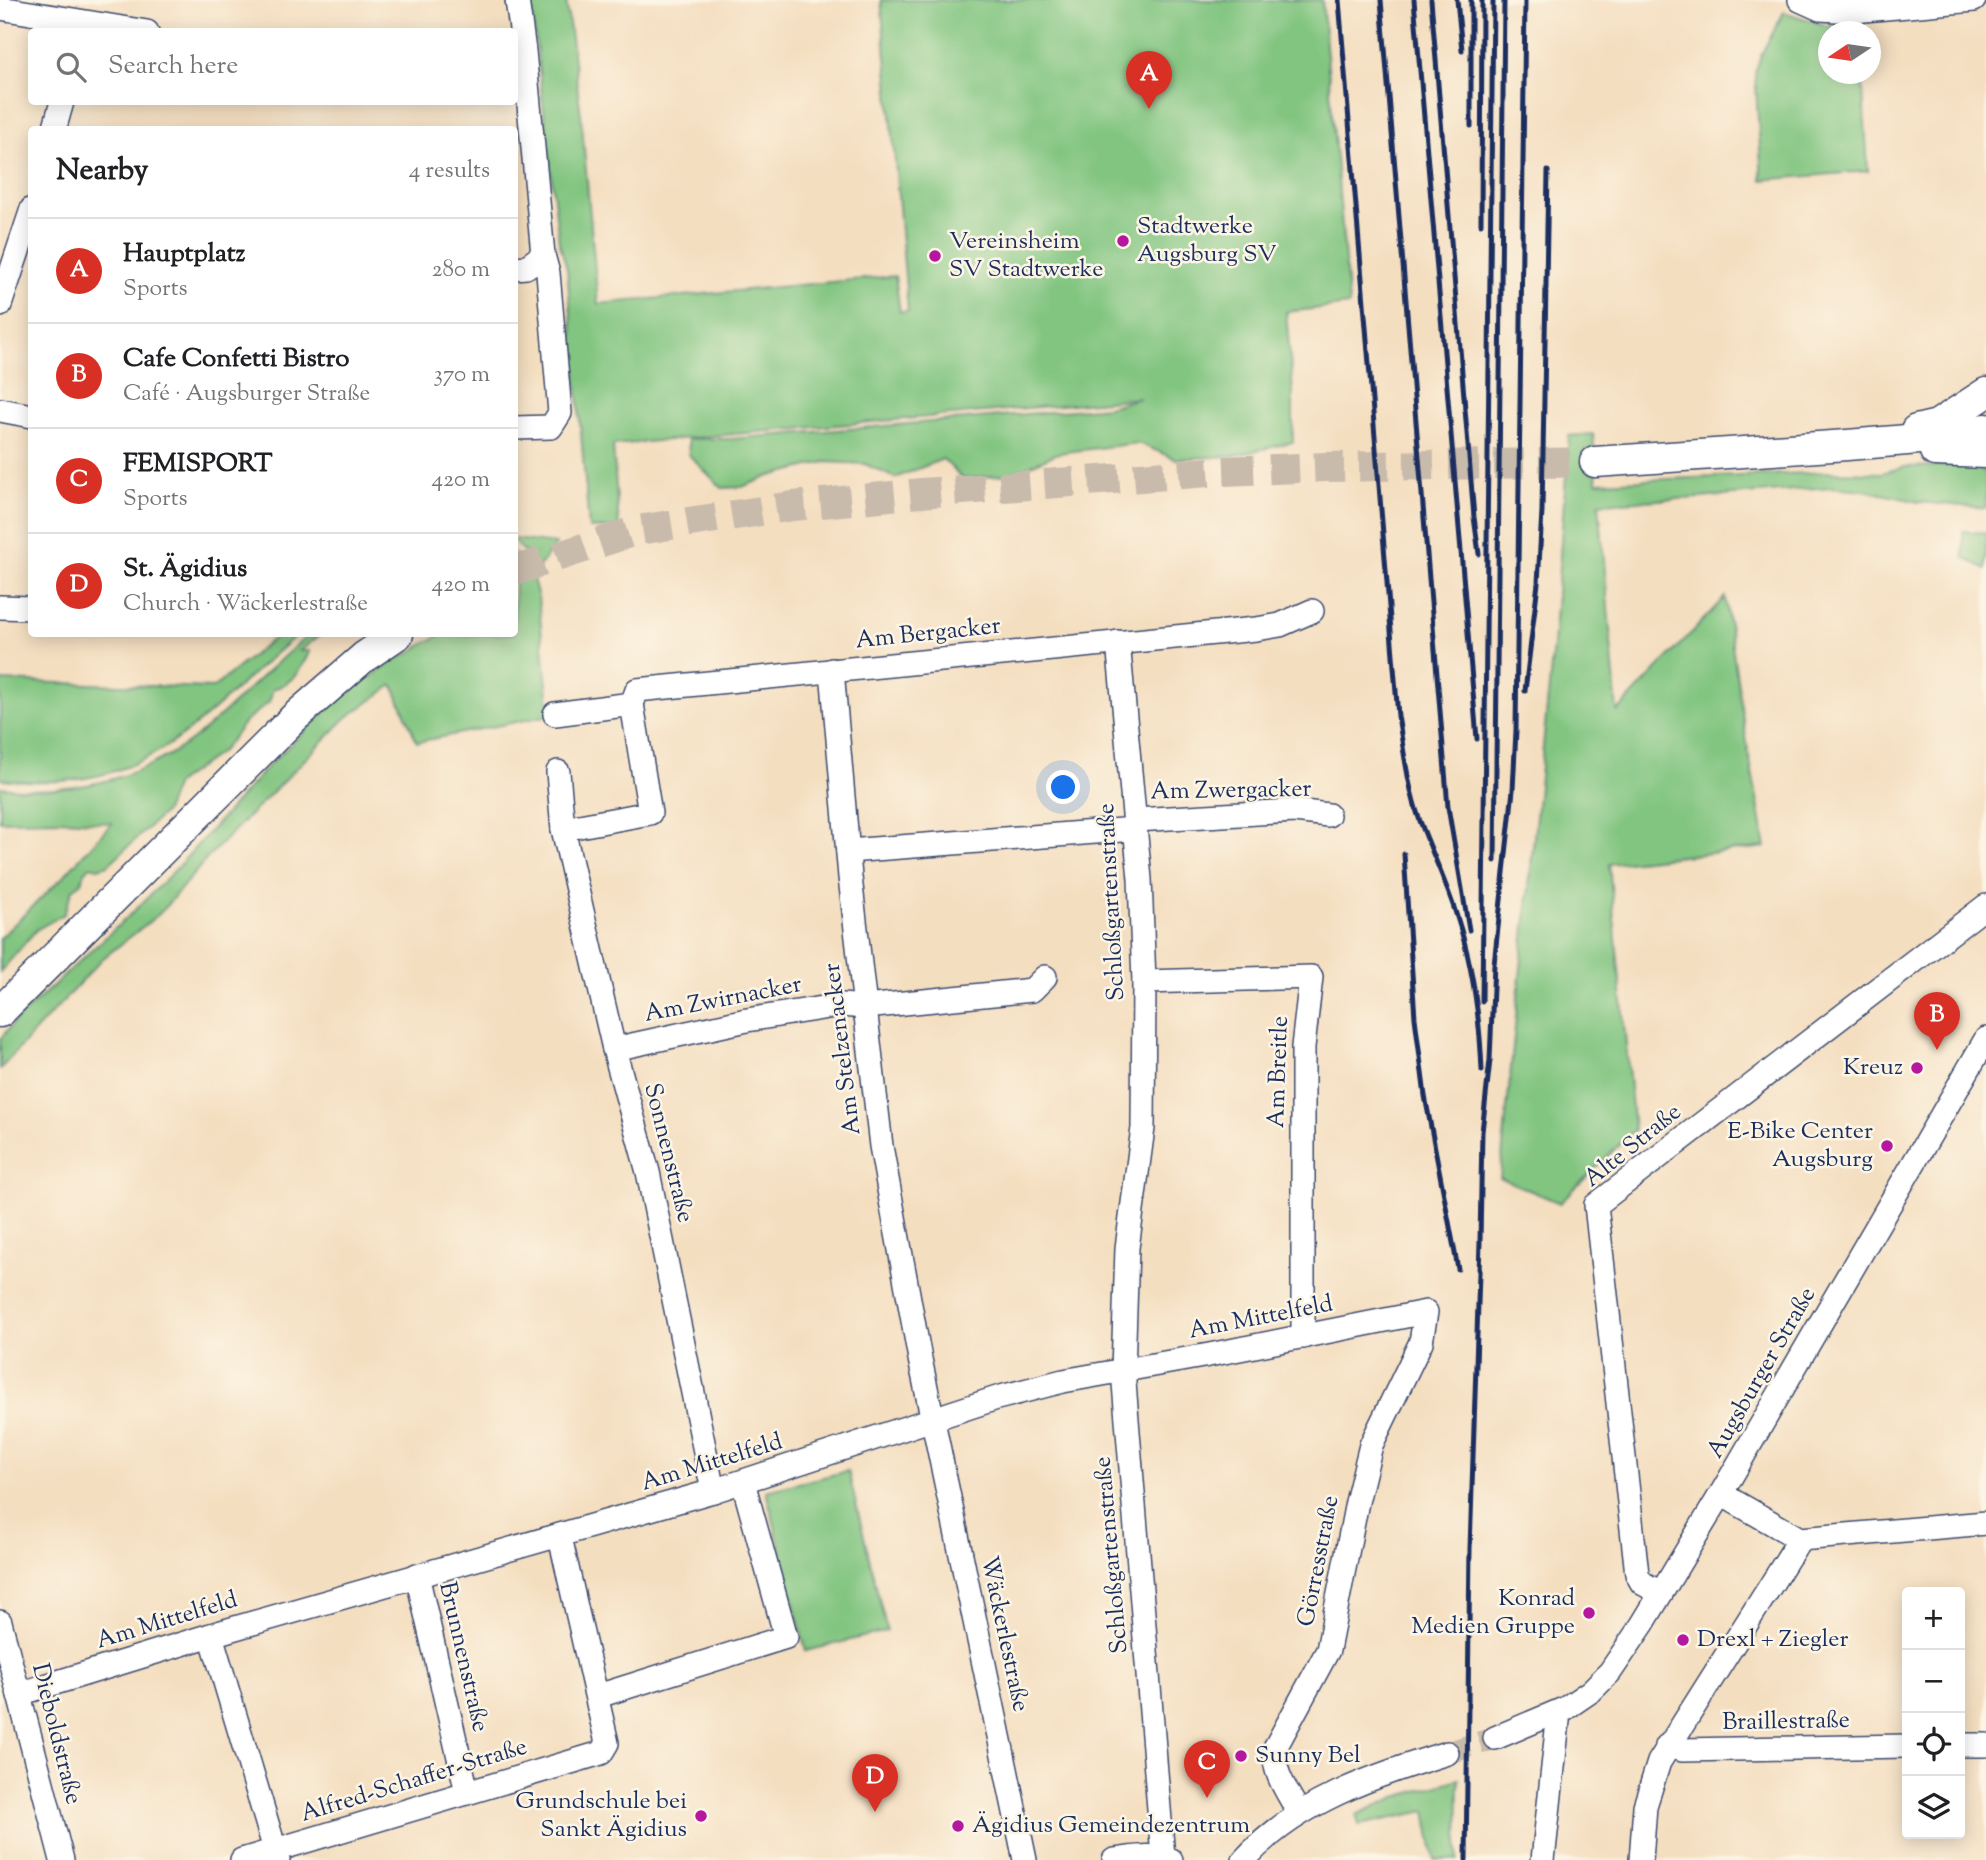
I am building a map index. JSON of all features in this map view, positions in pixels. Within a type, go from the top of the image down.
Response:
[{"type":"main road","points":[[1847,445],[1937,425],[1986,393]]},
{"type":"main road","points":[[1595,462],[1955,436],[1986,429]]},
{"type":"main road","points":[[1847,445],[1986,453]]},
{"type":"main road","points":[[0,1012],[295,717],[364,657],[394,637]]},
{"type":"street","points":[[517,0],[519,51],[543,255],[548,273],[560,413],[551,427],[518,428]]},
{"type":"street","points":[[1800,0],[1820,9],[1853,11],[1974,0]]},
{"type":"street","points":[[0,8],[82,18],[129,28]]},
{"type":"street","points":[[55,126],[61,105]]},
{"type":"street","points":[[0,305],[28,221]]},
{"type":"street","points":[[518,268],[526,267],[543,255]]},
{"type":"street","points":[[0,410],[28,415]]},
{"type":"street","points":[[0,607],[28,608]]},
{"type":"street","name":"Am Bergacker","points":[[555,714],[632,704],[637,690],[1280,625],[1312,611]]},
{"type":"street","name":"Schloßgartenstraße","points":[[1118,642],[1135,824],[1144,982],[1144,1089],[1140,1159],[1127,1248],[1123,1371],[1167,1859]]},
{"type":"street","name":"Am Stelzenacker","points":[[832,670],[864,1007],[881,1146],[899,1252],[933,1419]]},
{"type":"street","points":[[564,829],[650,813],[632,704]]},
{"type":"street","name":"Sonnenstraße","points":[[558,772],[564,829],[614,1049],[648,1172],[713,1491]]},
{"type":"street","name":"Am Zwergacker","points":[[848,851],[1295,811],[1328,815]]},
{"type":"street","name":"Alte Straße","points":[[1661,1593],[1642,1583],[1637,1574],[1596,1205],[1986,906]]},
{"type":"street","name":"Am Breitle","points":[[1144,982],[1311,976],[1303,1047],[1303,1336]]},
{"type":"street","name":"Am Zwirnacker","points":[[614,1049],[747,1020],[841,1004],[864,1007],[1032,990],[1045,977]]},
{"type":"street","name":"Augsburger Straße","points":[[1495,1738],[1557,1725],[1610,1672],[1721,1494],[1986,1039]]},
{"type":"street","name":"Am Mittelfeld","points":[[19,1694],[211,1634],[559,1537],[743,1482],[997,1398],[1063,1381],[1426,1312]]},
{"type":"street","name":"Görresstraße","points":[[1299,1813],[1277,1775],[1273,1760],[1275,1748],[1328,1650],[1371,1445],[1421,1342],[1426,1312]]},
{"type":"street","name":"Wäckerlestraße","points":[[933,1419],[1025,1860]]},
{"type":"street","points":[[559,1537],[598,1696],[786,1637],[743,1482]]},
{"type":"street","points":[[1721,1494],[1800,1539],[1986,1523]]},
{"type":"street","points":[[1641,1860],[1643,1823],[1649,1791],[1667,1745],[1800,1539]]},
{"type":"street","name":"Brunnenstraße","points":[[417,1575],[467,1793]]},
{"type":"street","name":"Dieboldstraße","points":[[0,1622],[62,1860]]},
{"type":"street","points":[[211,1634],[276,1855]]},
{"type":"street","name":"Alfred-Schaffer-Straße","points":[[242,1860],[276,1855],[601,1753],[607,1743],[598,1696]]},
{"type":"street","points":[[1543,1860],[1557,1725]]},
{"type":"street","name":"Braillestraße","points":[[1667,1745],[1682,1750],[1902,1746]]},
{"type":"street","points":[[1965,1745],[1986,1745]]},
{"type":"street","points":[[1244,1860],[1259,1843],[1299,1813],[1344,1789],[1447,1753]]},
{"type":"street","points":[[1114,1860],[1132,1857],[1167,1859]]},
{"type":"green space","name":"Stadtwerke Augsburg SV","points":[[531,0],[566,0],[581,115],[598,304],[895,276],[900,312],[908,311],[881,0],[1322,0],[1349,305],[1286,312],[1293,393],[1293,442],[1233,456],[1176,459],[1138,443],[1058,453],[1011,474],[963,479],[943,459],[895,478],[865,464],[825,462],[770,476],[742,487],[722,488],[689,455],[688,439],[731,439],[1108,407],[1140,398],[613,445],[619,528],[589,528],[567,268],[559,242]]},
{"type":"green space","points":[[1784,12],[1818,23],[1818,84],[1863,84],[1868,171],[1762,180],[1755,73],[1762,53]]},
{"type":"green space","points":[[1593,434],[1597,482],[1832,472],[1881,473],[1904,467],[1974,465],[1986,473],[1986,508],[1919,502],[1864,490],[1830,487],[1599,503],[1617,712],[1725,597],[1746,739],[1766,847],[1609,864],[1634,1130],[1560,1203],[1500,1178],[1553,646],[1569,436]]},
{"type":"green space","points":[[1963,531],[1986,533],[1986,569],[1964,558]]},
{"type":"green space","points":[[518,539],[556,544],[538,568],[518,545]]},
{"type":"green space","points":[[518,558],[533,579],[538,597],[550,715],[417,742],[393,685],[346,718],[210,855],[159,914],[102,959],[0,1069],[0,1039],[16,1020],[178,867],[269,765],[331,706],[391,663],[437,637],[518,637]]},
{"type":"green space","points":[[275,637],[295,637],[198,723],[167,746],[134,764],[96,776],[52,782],[0,779],[0,681],[213,688]]},
{"type":"green space","points":[[306,637],[317,637],[300,651],[310,651],[296,675],[273,689],[269,702],[245,722],[223,750],[176,784],[165,812],[108,865],[98,868],[90,866],[81,883],[73,889],[64,914],[36,930],[0,972],[0,938],[62,878],[112,823],[63,820],[0,821],[0,787],[53,789],[129,774],[176,751],[198,735]]},
{"type":"green space","points":[[848,1471],[887,1631],[806,1651],[766,1491]]},
{"type":"green space","points":[[1459,1779],[1458,1860],[1435,1860],[1426,1811],[1359,1825],[1356,1815],[1396,1797]]},
{"type":"tunnel","points":[[518,570],[638,530],[793,506],[921,493],[1223,471],[1595,462]]},
{"type":"tunnel","points":[[1447,1753],[1495,1738]]},
{"type":"railway","points":[[1339,0],[1398,716],[1416,808],[1463,936],[1480,1032],[1482,1071]]},
{"type":"railway","points":[[1381,0],[1448,807],[1469,930]]},
{"type":"railway","points":[[1414,0],[1477,739]]},
{"type":"railway","points":[[1431,0],[1479,554]]},
{"type":"railway","points":[[1457,0],[1462,50]]},
{"type":"railway","points":[[1471,0],[1471,126]]},
{"type":"railway","points":[[1481,224],[1482,0]]},
{"type":"railway","points":[[1482,1001],[1493,0]]},
{"type":"railway","points":[[1495,861],[1504,0]]},
{"type":"railway","points":[[1466,1860],[1470,1549],[1482,1132],[1490,1060],[1494,964],[1513,790],[1516,730],[1525,0]]},
{"type":"railway","points":[[1525,691],[1538,583],[1542,511],[1548,171]]},
{"type":"railway","points":[[1404,854],[1415,1018],[1425,1096],[1458,1269]]},
{"type":"place","name":"Hauptplatz","points":[[1149,109]]},
{"type":"place","name":"Stadtwerke Augsburg SV","points":[[1123,241]]},
{"type":"place","name":"Vereinsheim SV Stadtwerke","points":[[935,256]]},
{"type":"place","name":"Cafe Confetti Bistro","points":[[1937,1050]]},
{"type":"place","name":"Kreuz","points":[[1917,1068]]},
{"type":"place","name":"E-Bike Center Augsburg","points":[[1887,1146]]},
{"type":"place","name":"Konrad Medien Gruppe","points":[[1589,1613]]},
{"type":"place","name":"Drexl + Ziegler","points":[[1683,1640]]},
{"type":"place","name":"Sunny Bel","points":[[1241,1756]]},
{"type":"place","name":"FEMISPORT","points":[[1207,1798]]},
{"type":"place","name":"St. Ägidius","points":[[875,1812]]},
{"type":"place","name":"Grundschule bei Sankt Ägidius","points":[[701,1816]]},
{"type":"place","name":"Ägidius Gemeindezentrum","points":[[958,1826]]}]
